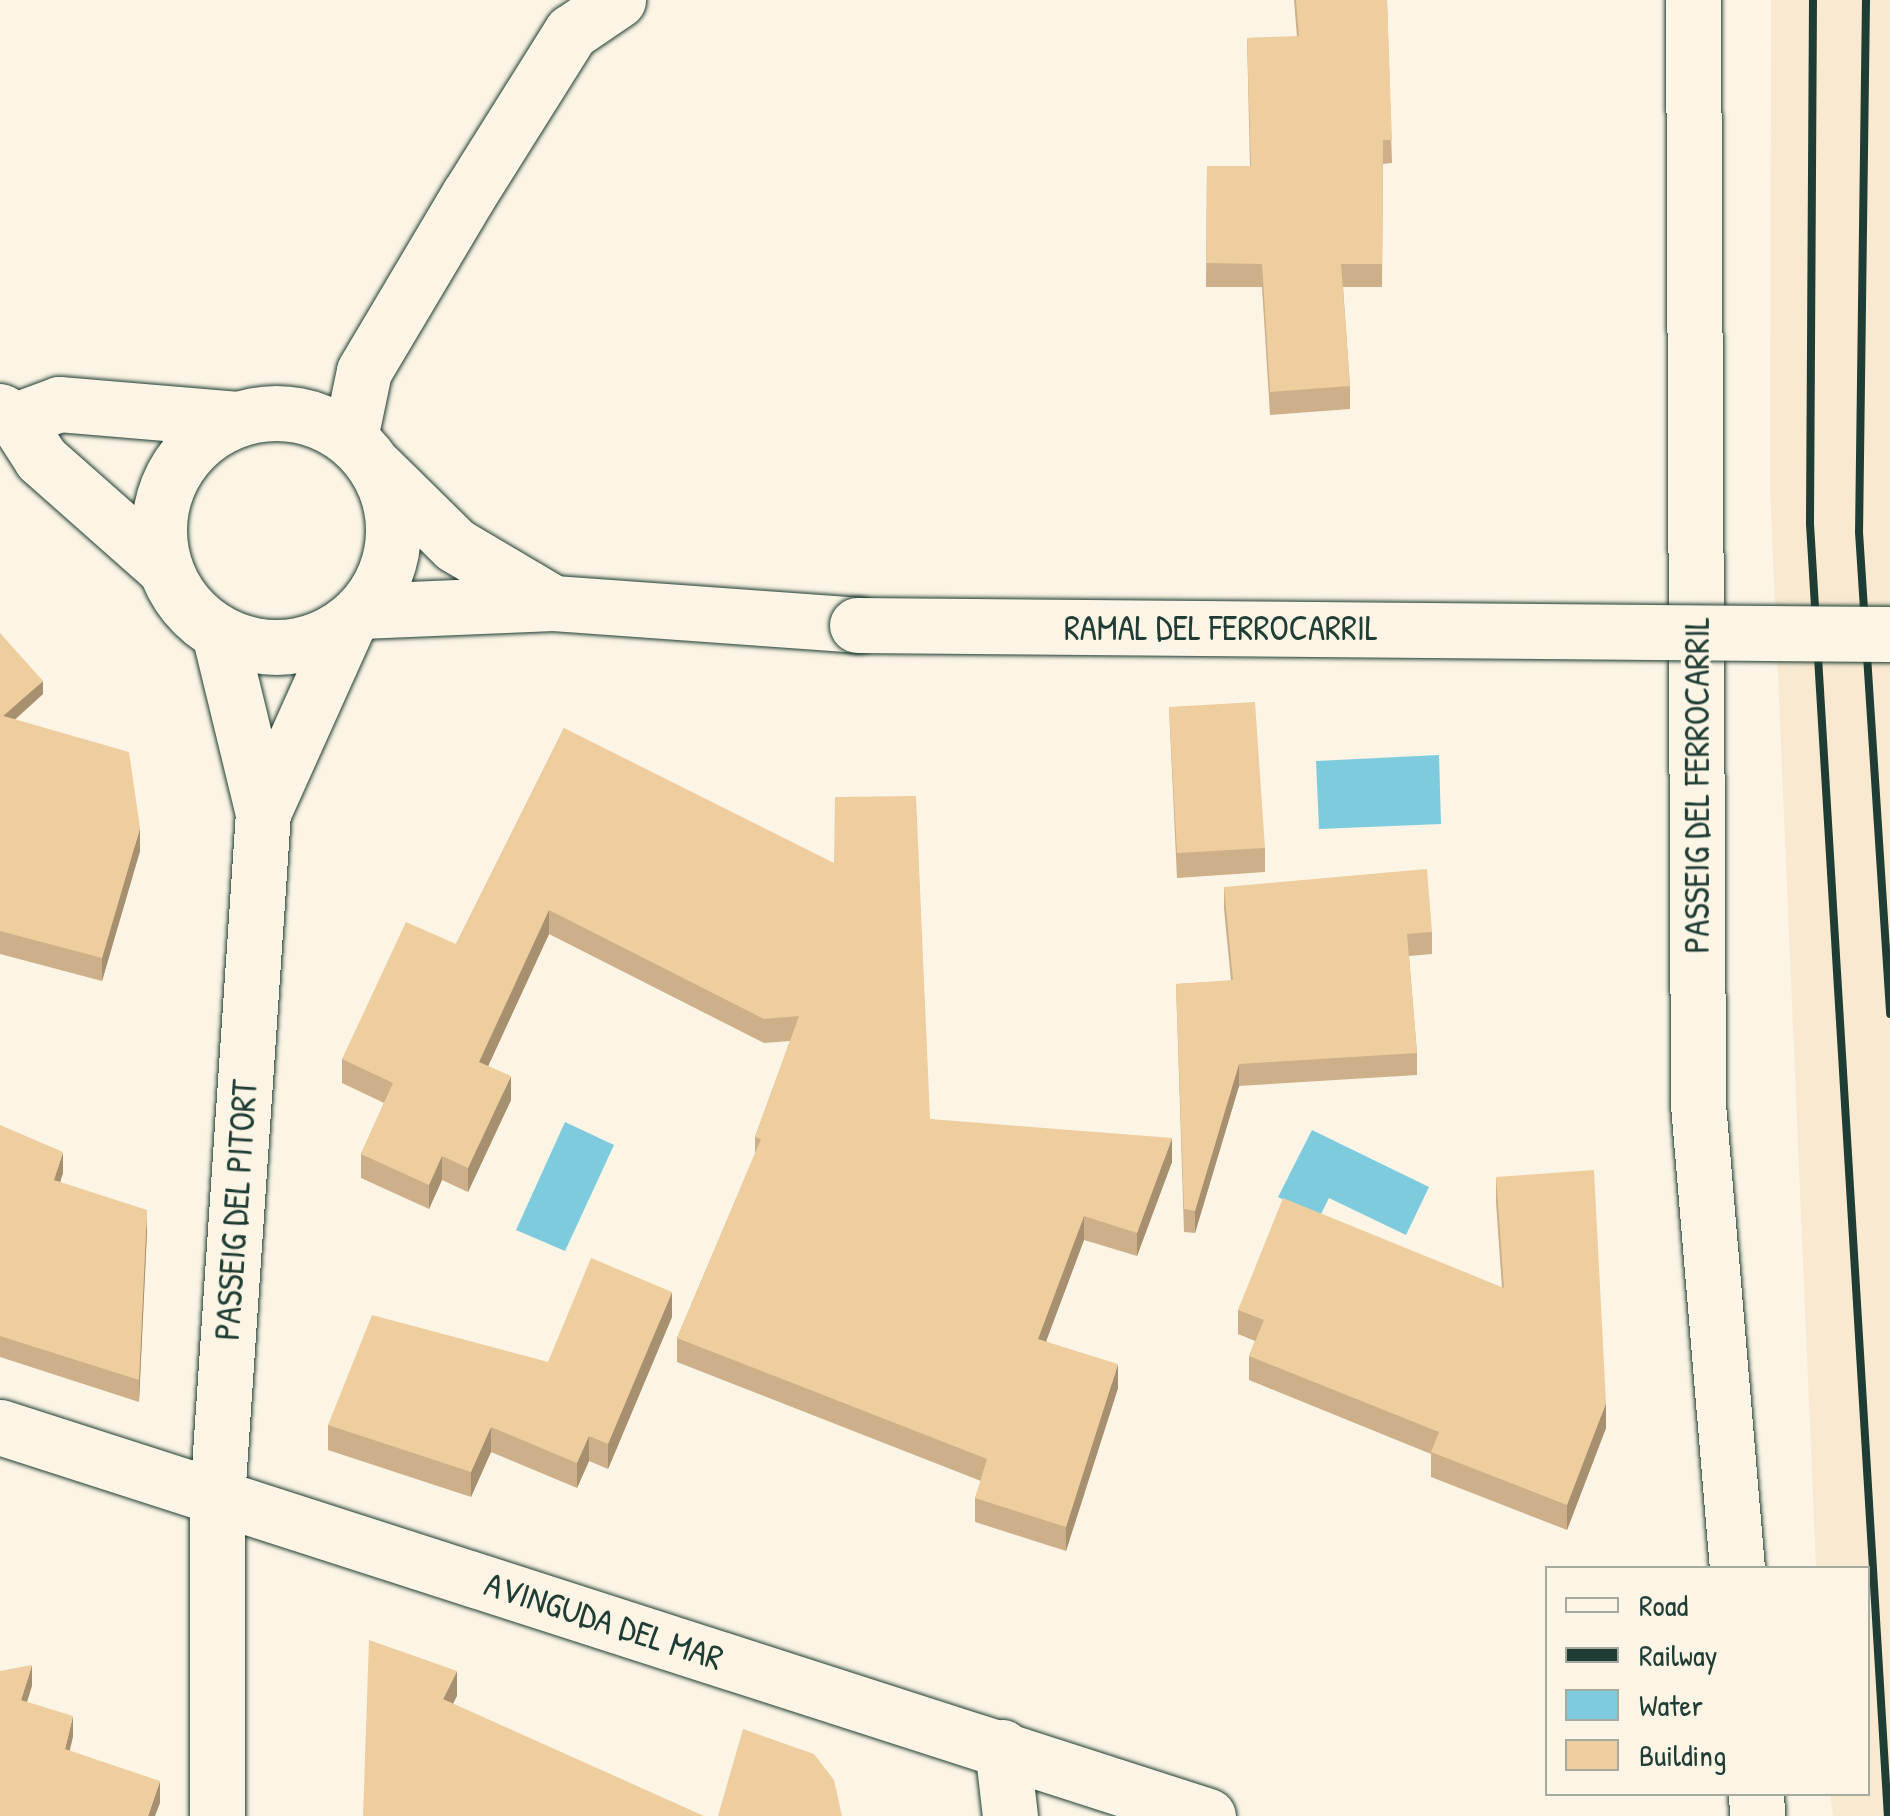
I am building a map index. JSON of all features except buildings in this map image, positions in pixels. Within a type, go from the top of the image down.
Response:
[{"type":"street","points":[[553,603],[455,545],[363,453],[314,418],[276,412],[237,419],[60,404],[8,415],[41,459],[164,568],[196,616],[220,633],[286,647],[319,639],[355,616],[383,579],[393,542],[391,504],[363,453],[364,371],[451,188],[551,24],[618,0]]},
{"type":"street","name":"PASSEIG DEL FERROCARRIL","points":[[1692,0],[1698,1104],[1737,1566]]},
{"type":"street","points":[[164,568],[163,496],[180,463],[204,436],[237,419]]},
{"type":"street","name":"RAMAL DEL FERROCARRIL","points":[[355,616],[553,603],[857,625],[1890,634]]},
{"type":"street","name":"PASSEIG DEL PITORT","points":[[217,1816],[217,1498],[264,813],[355,616]]},
{"type":"street","points":[[220,633],[264,813]]},
{"type":"street","name":"AVINGUDA DEL MAR","points":[[0,1427],[1208,1816]]},
{"type":"street","points":[[1002,1747],[1010,1816]]},
{"type":"shaded area","points":[[1771,0],[1890,0],[1890,1816],[1833,1816],[1830,1796],[1870,1796],[1870,1566],[1816,1566],[1770,488]]},
{"type":"water","points":[[1439,755],[1441,824],[1319,829],[1316,761]]},
{"type":"water","points":[[565,1122],[614,1145],[565,1251],[516,1230]]},
{"type":"water","points":[[1312,1130],[1429,1187],[1406,1235],[1329,1198],[1319,1218],[1278,1197]]},
{"type":"railway","points":[[1813,0],[1810,524],[1888,1816]]},
{"type":"railway","points":[[1866,0],[1859,532],[1890,1014]]}]
